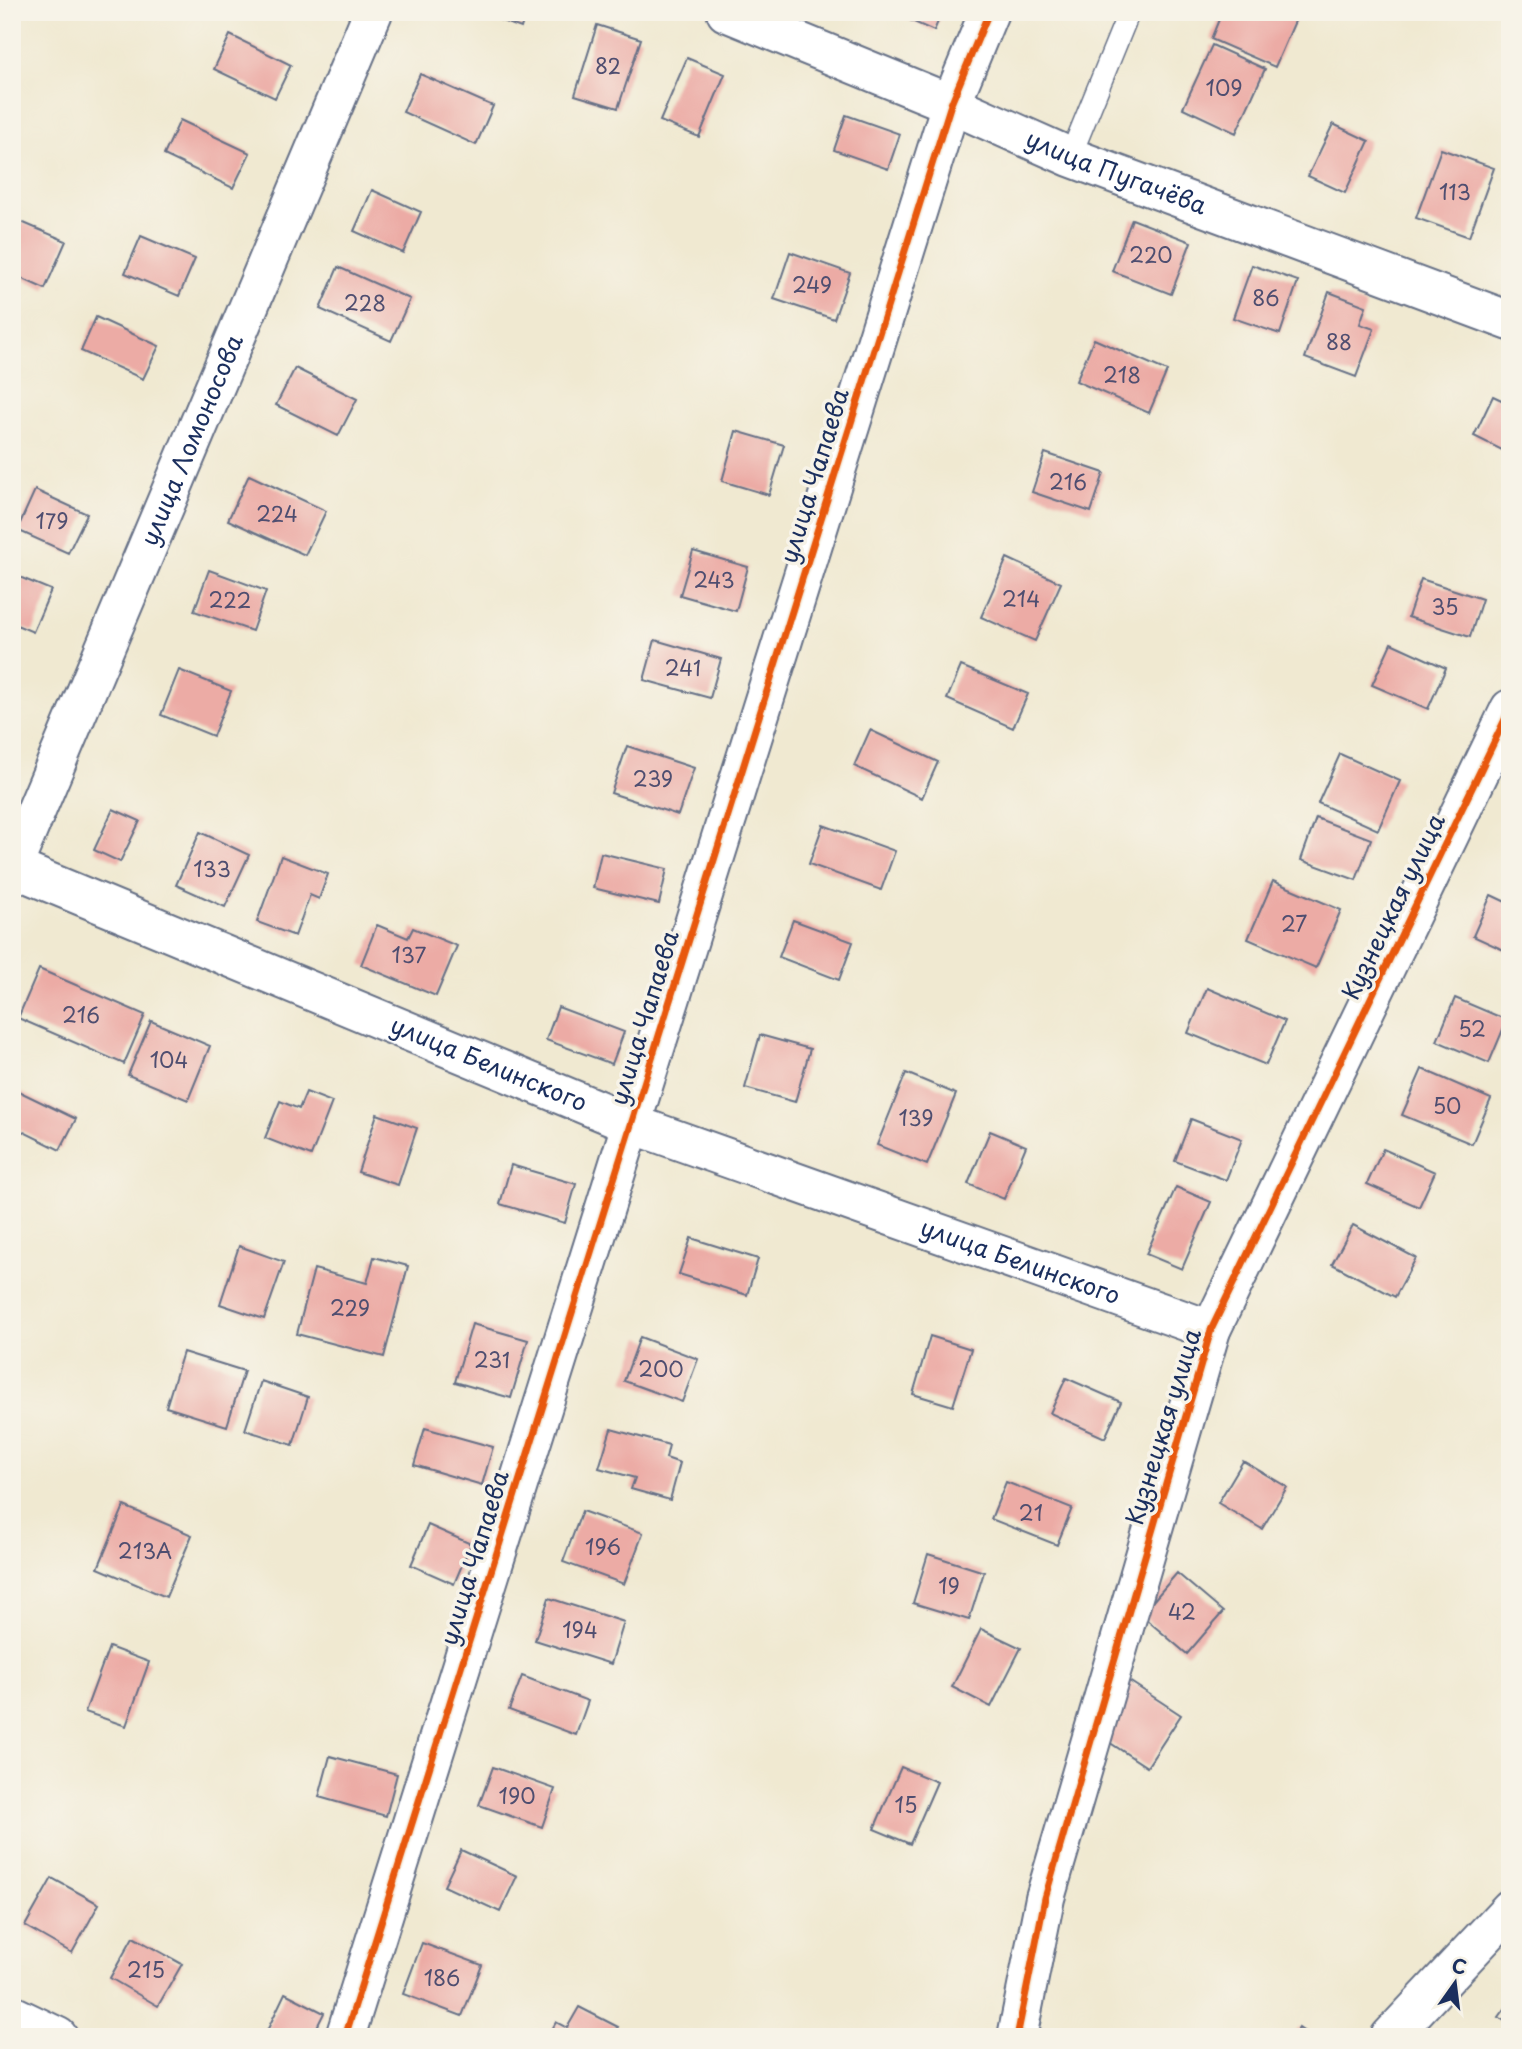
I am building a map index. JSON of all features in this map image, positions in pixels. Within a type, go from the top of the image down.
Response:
[{"type":"street","name":"улица Ломоносова","points":[[12,867],[373,12]]},
{"type":"street","name":"улица Пугачёва","points":[[726,12],[951,104],[1070,157],[1510,321]]},
{"type":"street","name":"улица Чапаева","points":[[345,2037],[951,104],[989,12]]},
{"type":"street","name":"Кузнецкая улица","points":[[1017,2037],[1045,1898],[1211,1330],[1510,709]]},
{"type":"street","name":"улица Белинского","points":[[12,867],[632,1124],[1211,1330]]},
{"type":"street","points":[[1390,2037],[1510,1909]]},
{"type":"street","points":[[12,2015],[58,2037]]},
{"type":"lane","points":[[1070,157],[1129,12]]},
{"type":"building","points":[[478,12],[526,12],[521,28]]},
{"type":"building","points":[[899,12],[942,12],[934,31],[898,15]]},
{"type":"building","points":[[1222,12],[1299,12],[1275,67],[1211,39]]},
{"type":"building","points":[[597,25],[641,39],[618,108],[575,95]]},
{"type":"building","points":[[230,35],[291,65],[275,98],[214,69]]},
{"type":"building","points":[[1212,45],[1265,69],[1236,133],[1183,108]]},
{"type":"building","points":[[687,58],[725,74],[699,137],[660,121]]},
{"type":"building","points":[[420,74],[493,106],[476,145],[403,112]]},
{"type":"building","points":[[846,115],[900,134],[888,169],[834,150]]},
{"type":"building","points":[[180,120],[250,153],[233,188],[164,155]]},
{"type":"building","points":[[1333,124],[1369,141],[1345,193],[1308,176]]},
{"type":"building","points":[[1441,149],[1494,168],[1469,237],[1416,218]]},
{"type":"building","points":[[372,190],[421,212],[403,253],[354,231]]},
{"type":"building","points":[[12,218],[66,241],[45,289],[12,274]]},
{"type":"building","points":[[1132,219],[1191,242],[1171,294],[1112,271]]},
{"type":"building","points":[[141,236],[195,259],[179,296],[125,273]]},
{"type":"building","points":[[790,252],[850,273],[834,319],[774,299]]},
{"type":"building","points":[[1252,265],[1298,281],[1280,334],[1233,318]]},
{"type":"building","points":[[338,267],[410,299],[391,341],[320,309]]},
{"type":"building","points":[[1329,292],[1366,306],[1360,324],[1374,329],[1356,377],[1305,358]]},
{"type":"building","points":[[96,317],[159,346],[143,379],[81,351]]},
{"type":"building","points":[[1094,339],[1167,371],[1149,413],[1076,381]]},
{"type":"building","points":[[295,368],[357,399],[338,436],[276,405]]},
{"type":"building","points":[[1493,396],[1510,404],[1510,454],[1474,436]]},
{"type":"building","points":[[736,431],[784,445],[769,495],[722,481]]},
{"type":"building","points":[[1045,453],[1104,473],[1091,512],[1032,492]]},
{"type":"building","points":[[249,475],[326,511],[305,555],[228,520]]},
{"type":"building","points":[[35,490],[87,514],[68,553],[17,530]]},
{"type":"building","points":[[693,551],[748,567],[736,611],[680,595]]},
{"type":"building","points":[[1007,558],[1061,583],[1035,641],[981,617]]},
{"type":"building","points":[[209,570],[266,591],[252,631],[194,611]]},
{"type":"building","points":[[12,574],[51,590],[33,632],[12,623]]},
{"type":"building","points":[[1421,579],[1482,599],[1470,637],[1408,617]]},
{"type":"building","points":[[655,640],[721,659],[710,698],[644,680]]},
{"type":"building","points":[[1391,643],[1446,668],[1428,709],[1372,685]]},
{"type":"building","points":[[961,666],[1028,694],[1013,728],[947,699]]},
{"type":"building","points":[[179,670],[231,691],[213,736],[161,715]]},
{"type":"building","points":[[870,730],[938,762],[922,798],[854,766]]},
{"type":"building","points":[[627,746],[694,768],[678,815],[611,793]]},
{"type":"building","points":[[1340,754],[1400,781],[1378,830],[1318,803]]},
{"type":"building","points":[[113,809],[140,821],[120,862],[94,850]]},
{"type":"building","points":[[1316,818],[1371,839],[1356,880],[1301,860]]},
{"type":"building","points":[[823,825],[895,851],[881,890],[809,864]]},
{"type":"building","points":[[200,832],[249,855],[225,907],[176,885]]},
{"type":"building","points":[[601,853],[667,869],[659,904],[593,888]]},
{"type":"building","points":[[281,856],[328,874],[319,899],[310,895],[295,936],[257,922]]},
{"type":"building","points":[[1273,881],[1341,910],[1316,968],[1248,939]]},
{"type":"building","points":[[1491,895],[1510,904],[1510,953],[1473,936]]},
{"type":"building","points":[[793,920],[853,942],[839,980],[779,957]]},
{"type":"building","points":[[377,925],[408,938],[413,928],[457,946],[436,996],[361,965]]},
{"type":"building","points":[[39,969],[145,1015],[124,1064],[18,1018]]},
{"type":"building","points":[[1207,988],[1285,1021],[1266,1065],[1188,1033]]},
{"type":"building","points":[[1455,998],[1507,1020],[1489,1063],[1437,1041]]},
{"type":"building","points":[[558,1007],[624,1032],[612,1064],[546,1040]]},
{"type":"building","points":[[151,1021],[210,1046],[188,1100],[128,1075]]},
{"type":"building","points":[[760,1035],[810,1049],[795,1102],[745,1088]]},
{"type":"building","points":[[1422,1069],[1491,1099],[1472,1144],[1402,1115]]},
{"type":"building","points":[[906,1073],[956,1094],[927,1165],[877,1145]]},
{"type":"building","points":[[12,1088],[76,1119],[60,1150],[14,1127],[12,1131]]},
{"type":"building","points":[[306,1092],[332,1102],[311,1156],[265,1138],[280,1101],[299,1109]]},
{"type":"building","points":[[377,1114],[417,1128],[398,1185],[358,1172]]},
{"type":"building","points":[[1191,1119],[1242,1139],[1226,1180],[1175,1161]]},
{"type":"building","points":[[990,1131],[1026,1146],[1004,1199],[968,1184]]},
{"type":"building","points":[[1383,1149],[1435,1172],[1419,1207],[1367,1184]]},
{"type":"building","points":[[511,1165],[576,1184],[565,1223],[500,1204]]},
{"type":"building","points":[[1176,1187],[1211,1202],[1182,1269],[1146,1254]]},
{"type":"building","points":[[1353,1225],[1416,1258],[1395,1297],[1332,1264]]},
{"type":"building","points":[[691,1238],[758,1259],[747,1295],[679,1274]]},
{"type":"building","points":[[239,1246],[284,1262],[264,1319],[220,1304]]},
{"type":"building","points":[[374,1257],[408,1266],[384,1357],[297,1334],[314,1269],[367,1283]]},
{"type":"building","points":[[472,1324],[528,1340],[511,1398],[455,1382]]},
{"type":"building","points":[[930,1336],[971,1349],[953,1406],[913,1394]]},
{"type":"building","points":[[640,1337],[698,1359],[682,1402],[624,1381]]},
{"type":"building","points":[[183,1352],[244,1371],[227,1426],[166,1407]]},
{"type":"building","points":[[1066,1378],[1121,1402],[1105,1438],[1050,1413]]},
{"type":"building","points":[[261,1381],[308,1397],[293,1445],[245,1430]]},
{"type":"building","points":[[425,1428],[493,1447],[482,1485],[414,1465]]},
{"type":"building","points":[[611,1429],[669,1445],[666,1458],[680,1463],[670,1500],[631,1489],[635,1478],[599,1468]]},
{"type":"building","points":[[1243,1461],[1287,1487],[1262,1529],[1218,1503]]},
{"type":"building","points":[[1006,1482],[1072,1508],[1057,1545],[991,1519]]},
{"type":"building","points":[[124,1506],[192,1535],[166,1597],[98,1568]]},
{"type":"building","points":[[582,1511],[643,1533],[624,1584],[563,1562]]},
{"type":"building","points":[[428,1525],[471,1544],[454,1584],[411,1565]]},
{"type":"building","points":[[928,1554],[984,1572],[969,1620],[913,1603]]},
{"type":"building","points":[[1177,1573],[1223,1612],[1187,1654],[1141,1615]]},
{"type":"building","points":[[549,1598],[624,1622],[611,1664],[535,1640]]},
{"type":"building","points":[[981,1629],[1021,1648],[991,1707],[952,1687]]},
{"type":"building","points":[[109,1647],[149,1662],[126,1726],[85,1712]]},
{"type":"building","points":[[1120,1675],[1181,1715],[1147,1767],[1086,1727]]},
{"type":"building","points":[[522,1676],[588,1701],[576,1735],[509,1710]]},
{"type":"building","points":[[330,1756],[397,1774],[386,1816],[319,1797]]},
{"type":"building","points":[[493,1767],[555,1789],[542,1827],[479,1805]]},
{"type":"building","points":[[901,1767],[937,1782],[910,1844],[874,1829]]},
{"type":"building","points":[[461,1850],[517,1876],[500,1912],[444,1886]]},
{"type":"building","points":[[52,1878],[99,1904],[72,1953],[25,1926]]},
{"type":"building","points":[[133,1937],[182,1964],[158,2006],[110,1978]]},
{"type":"building","points":[[422,1943],[482,1965],[462,2016],[403,1994]]},
{"type":"building","points":[[285,1993],[324,2013],[312,2037],[264,2037]]},
{"type":"building","points":[[1510,2002],[1510,2025],[1499,2017]]},
{"type":"building","points":[[579,2007],[618,2027],[612,2037],[548,2037],[556,2022],[567,2028]]},
{"type":"building","points":[[1299,2028],[1312,2037],[1293,2037]]},
{"type":"cycle path","points":[[345,2037],[951,104],[989,12]]},
{"type":"cycle path","points":[[1017,2037],[1045,1898],[1211,1330],[1510,709]]}]
